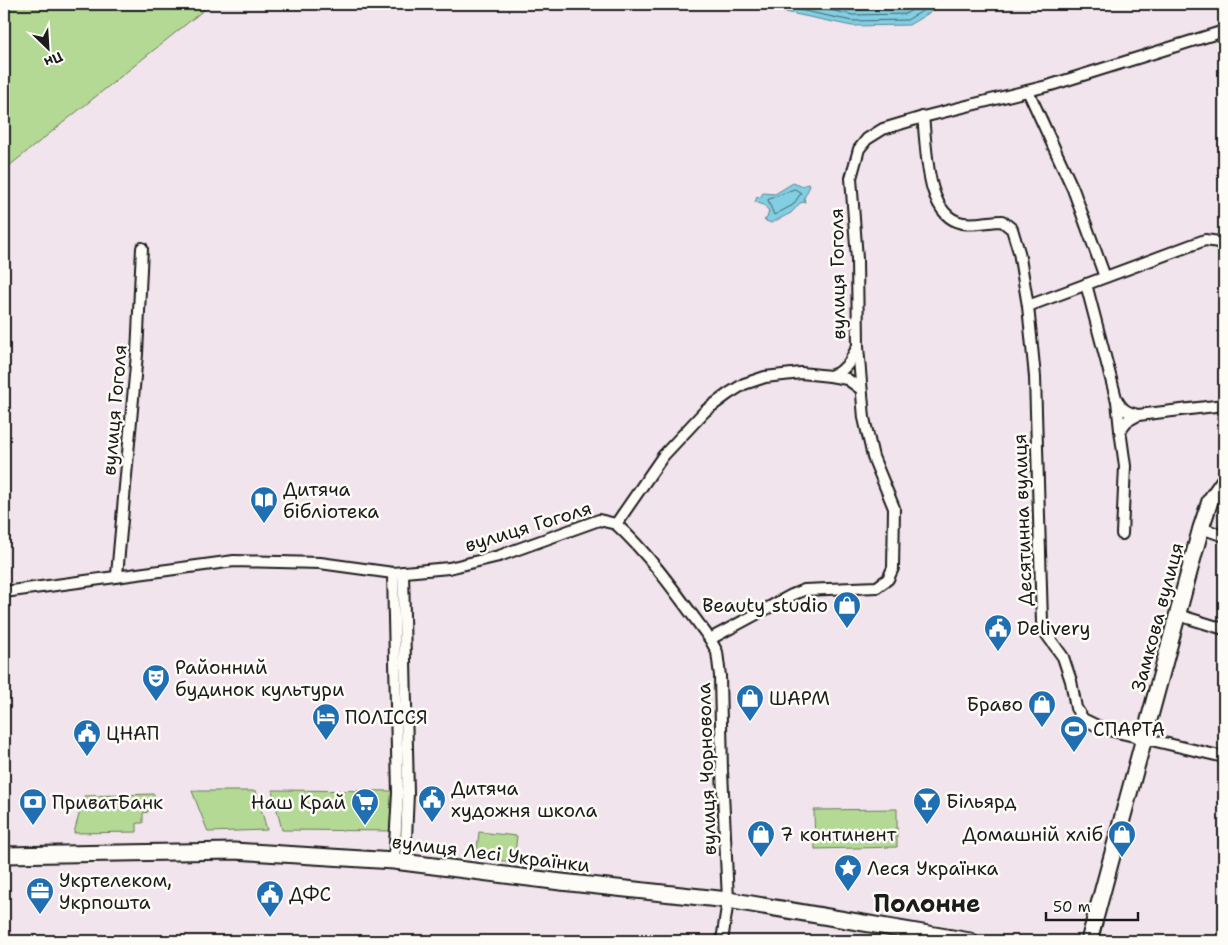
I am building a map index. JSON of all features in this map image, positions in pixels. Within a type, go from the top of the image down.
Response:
[{"type":"main road","name":"Замкова вулиця","points":[[1089,941],[1201,528],[1210,501],[1224,481]]},
{"type":"main road","name":"вулиця Лесі Українки","points":[[4,854],[234,851],[400,861],[561,882],[728,900],[970,941]]},
{"type":"street","name":"вулиця Гоголя","points":[[4,592],[117,575],[234,561],[320,563],[398,573],[449,568],[499,556],[599,520],[616,524],[663,456],[705,412],[728,394],[744,384],[765,377],[801,373],[830,376],[841,371],[849,363],[858,346],[857,259],[851,178],[859,149],[868,139],[883,129],[1028,91],[1224,31]]},
{"type":"street","points":[[1028,91],[1077,198],[1105,277]]},
{"type":"street","name":"Десятинна вулиця","points":[[923,117],[930,174],[940,209],[949,218],[963,223],[1002,221],[1012,229],[1019,252],[1028,306],[1035,376],[1042,622],[1047,635],[1063,657],[1071,680],[1076,708],[1083,719],[1104,729],[1144,738]]},
{"type":"street","points":[[1028,306],[1206,240],[1219,242],[1224,248]]},
{"type":"street","name":"вулиця Гоголя","points":[[117,575],[137,354],[142,248]]},
{"type":"street","points":[[1086,284],[1116,398],[1125,466],[1122,534]]},
{"type":"street","points":[[710,639],[804,590],[877,587],[888,579],[894,568],[894,508],[873,457],[864,418],[858,346]]},
{"type":"street","points":[[830,376],[847,379],[861,389]]},
{"type":"street","points":[[1116,398],[1121,408],[1138,416]]},
{"type":"street","points":[[1120,430],[1127,421],[1138,416],[1224,406]]},
{"type":"street","name":"вулиця Чорновола","points":[[616,524],[630,536],[658,570],[710,639],[717,652],[720,676],[728,900],[722,941]]},
{"type":"street","points":[[1201,528],[1224,536]]},
{"type":"street","points":[[398,573],[408,793],[400,861]]},
{"type":"street","points":[[1178,615],[1224,629]]},
{"type":"street","points":[[1144,738],[1224,757]]},
{"type":"green space","points":[[4,4],[222,4],[205,9],[4,170]]},
{"type":"green space","points":[[272,790],[396,791],[396,831],[282,830]]},
{"type":"green space","points":[[192,791],[256,791],[267,830],[208,832]]},
{"type":"green space","points":[[154,794],[154,805],[148,805],[148,812],[143,813],[143,823],[137,823],[137,832],[74,833],[84,796]]},
{"type":"green space","points":[[897,809],[897,847],[815,849],[814,810]]},
{"type":"green space","points":[[479,832],[517,836],[514,862],[476,858]]},
{"type":"water","points":[[747,4],[944,4],[909,25],[852,26]]},
{"type":"water","points":[[793,183],[801,186],[808,184],[810,186],[804,198],[805,202],[800,203],[791,213],[771,223],[764,220],[767,218],[769,211],[764,205],[755,202],[757,197],[760,198],[763,193],[775,194]]},
{"type":"place","name":"Дитяча бібліотека","points":[[264,524]]},
{"type":"place","name":"Beauty studio","points":[[847,629]]},
{"type":"place","name":"Delivery","points":[[998,652]]},
{"type":"place","name":"Районний будинок культури","points":[[156,702]]},
{"type":"place","name":"ШАРМ","points":[[750,722]]},
{"type":"place","name":"Браво","points":[[1042,728]]},
{"type":"place","name":"ПОЛІССЯ","points":[[326,741]]},
{"type":"place","name":"СПАРТА","points":[[1074,753]]},
{"type":"place","name":"ЦНАП","points":[[87,757]]},
{"type":"place","name":"Дитяча художня школа","points":[[432,823]]},
{"type":"place","name":"Більярд","points":[[927,825]]},
{"type":"place","name":"ПриватБанк","points":[[33,826]]},
{"type":"place","name":"Наш Край","points":[[365,826]]},
{"type":"place","name":"7 континент","points":[[761,858]]},
{"type":"place","name":"Домашній хліб","points":[[1122,858]]},
{"type":"place","name":"Леся Українка","points":[[848,892]]},
{"type":"place","name":"Укртелеком, Укрпошта","points":[[40,915]]},
{"type":"place","name":"ДФС","points":[[270,918]]},
{"type":"district","name":"Полонне","points":[[927,904]]}]
